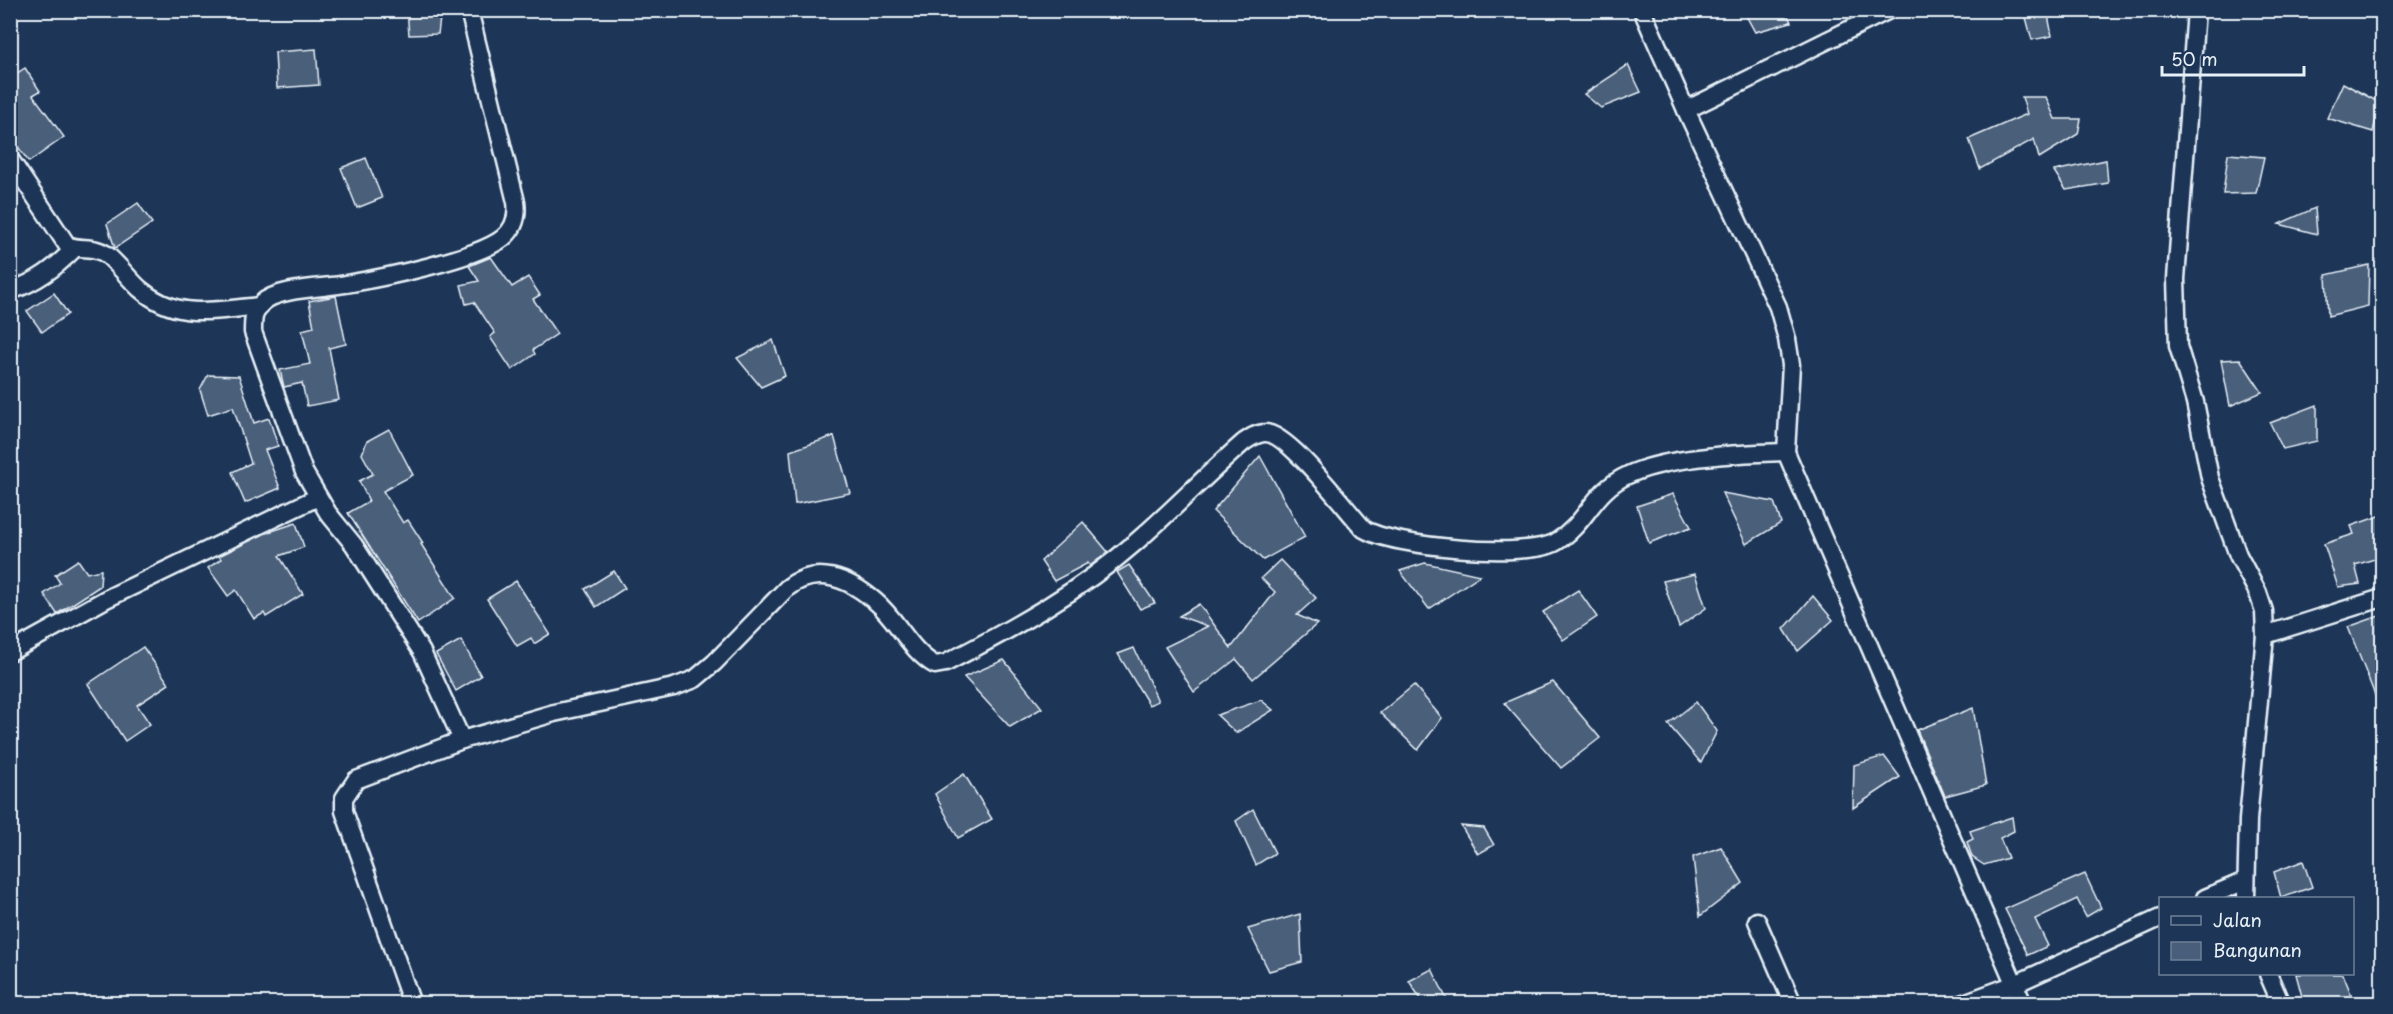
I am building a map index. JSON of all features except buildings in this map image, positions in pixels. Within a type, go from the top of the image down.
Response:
[{"type":"street","points":[[462,740],[411,634],[360,553],[318,497],[304,472],[253,332],[253,315],[263,301],[281,294],[349,284],[471,254],[503,238],[512,228],[518,215],[516,202],[469,10]]},
{"type":"street","points":[[1642,10],[1778,307],[1791,365],[1786,452],[2023,1004]]},
{"type":"street","points":[[1686,110],[1889,10]]},
{"type":"street","points":[[2196,10],[2176,279],[2178,346],[2195,402],[2210,478],[2238,555],[2264,611],[2265,635],[2258,698],[2245,881],[2246,897]]},
{"type":"street","points":[[10,159],[59,235],[68,245],[75,248],[91,247],[106,255],[141,290],[173,310],[187,312],[260,306]]},
{"type":"street","points":[[10,291],[30,284],[53,270],[75,248]]},
{"type":"street","points":[[412,1004],[344,811],[344,798],[356,780],[462,740],[554,713],[674,687],[695,678],[800,577],[814,575],[838,578],[875,601],[923,658],[935,665],[946,663],[1035,615],[1099,571],[1135,543],[1244,442],[1266,433],[1278,436],[1296,450],[1364,529],[1376,536],[1422,546],[1524,550],[1541,548],[1565,535],[1582,520],[1595,499],[1607,487],[1629,474],[1652,466],[1742,453],[1786,452]]},
{"type":"street","points":[[10,652],[117,593],[318,497]]},
{"type":"street","points":[[2265,635],[2382,598]]},
{"type":"street","points":[[2207,897],[2245,881]]},
{"type":"street","points":[[1961,1004],[2015,984],[2159,918]]},
{"type":"street","points":[[1757,921],[1793,1004]]},
{"type":"street","points":[[2268,975],[2281,1004]]}]
